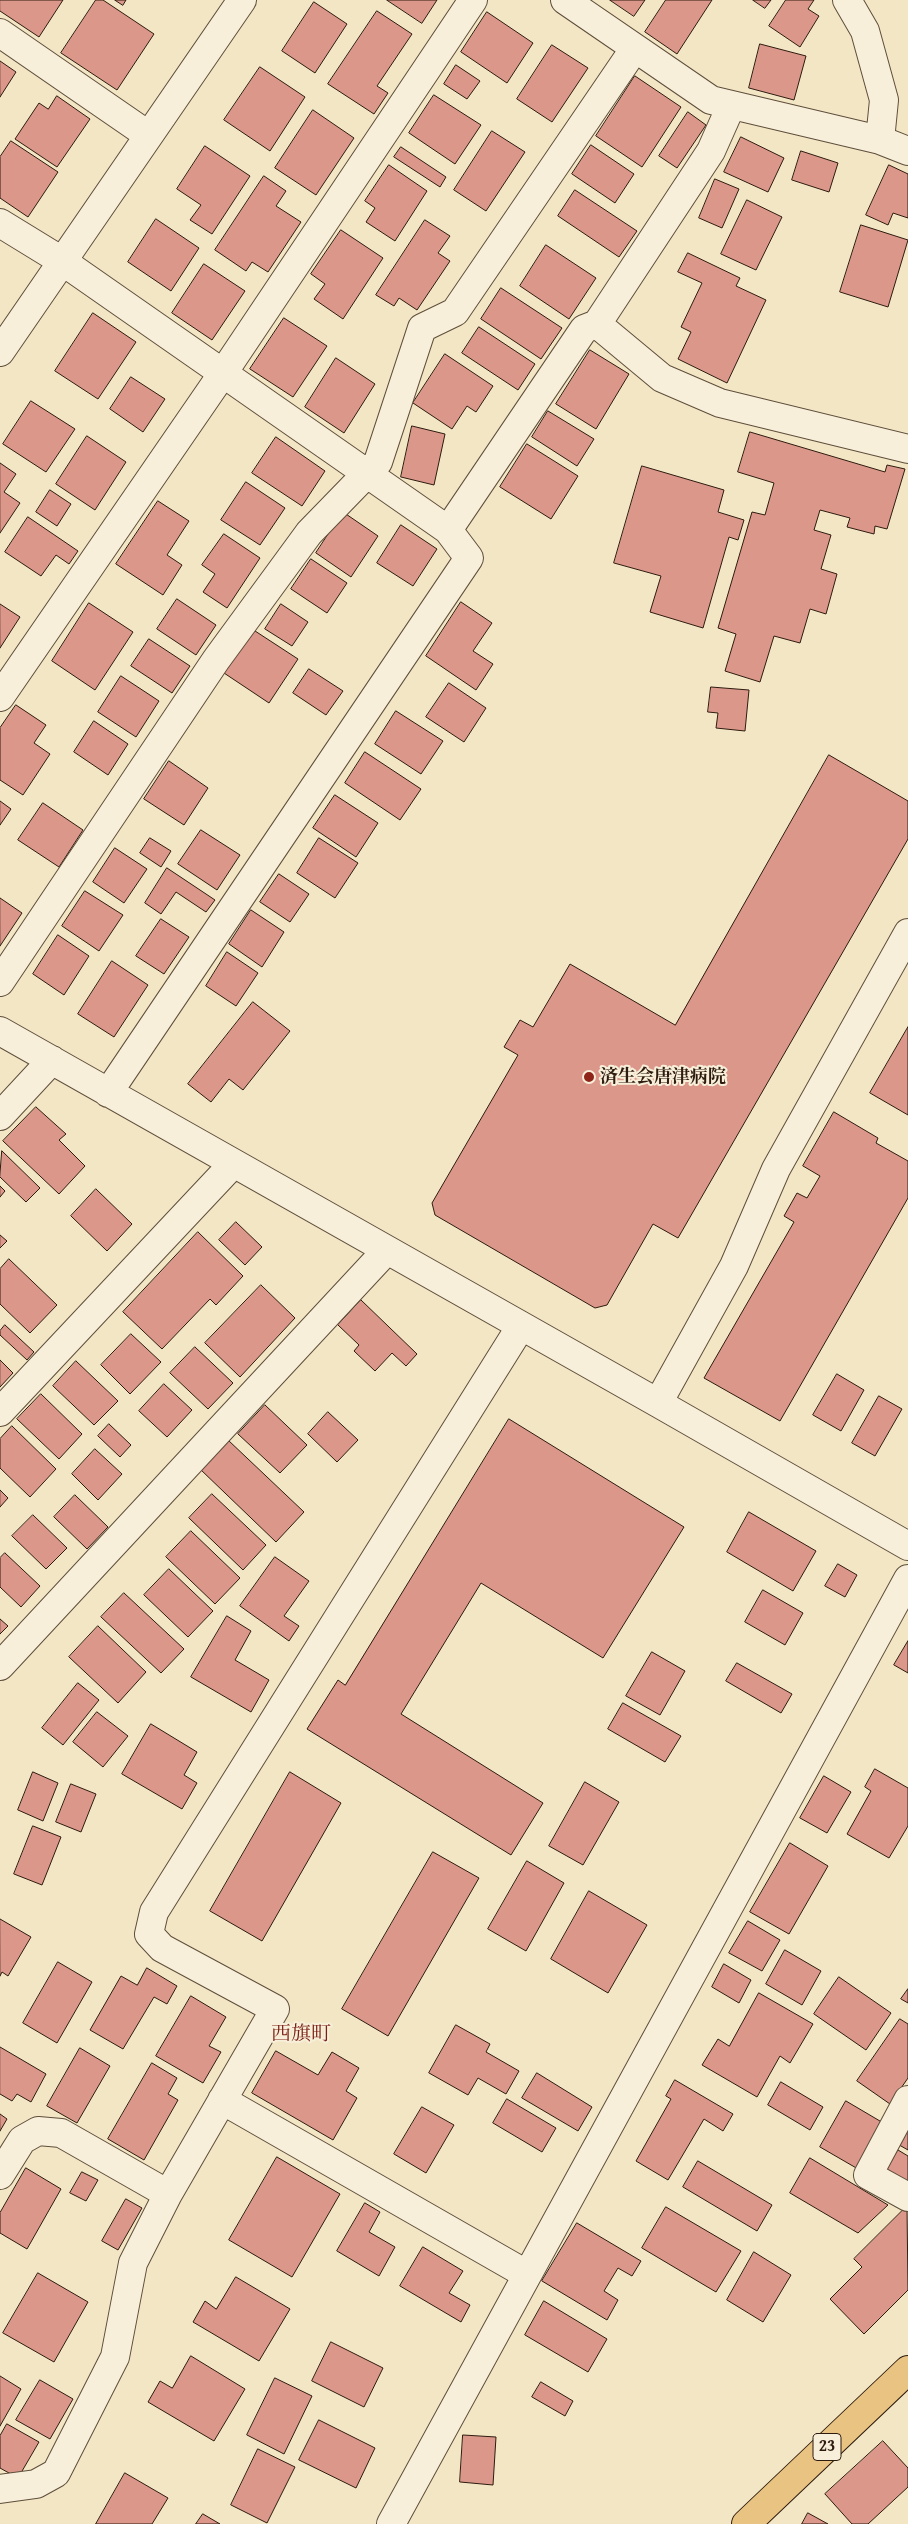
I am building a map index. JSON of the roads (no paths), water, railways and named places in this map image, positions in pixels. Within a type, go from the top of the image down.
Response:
[{"type":"main road","name":"23","points":[[746,2524],[908,2370]]},
{"type":"street","points":[[0,697],[223,374],[473,0]]},
{"type":"street","points":[[565,0],[711,100],[880,140],[908,151]]},
{"type":"street","points":[[848,0],[865,31],[884,100],[880,140]]},
{"type":"street","points":[[0,352],[236,2]]},
{"type":"street","points":[[0,34],[148,135]]},
{"type":"street","points":[[0,982],[216,660],[309,533],[378,462],[422,328],[454,312],[635,48]]},
{"type":"street","points":[[448,530],[584,329],[597,324],[712,150],[731,106]]},
{"type":"street","points":[[0,223],[62,261],[448,530],[469,558],[108,1093]]},
{"type":"street","points":[[597,324],[662,378],[720,403],[908,450]]},
{"type":"street","points":[[658,1403],[734,1266],[776,1169],[908,933]]},
{"type":"street","points":[[0,1032],[908,1546]]},
{"type":"street","points":[[0,1116],[52,1060]]},
{"type":"street","points":[[0,1412],[233,1164]]},
{"type":"street","points":[[0,1666],[387,1250]]},
{"type":"street","points":[[0,2489],[36,2484],[56,2473],[115,2357],[133,2263],[168,2194],[275,2010],[162,1948],[148,1934],[154,1912],[521,1326]]},
{"type":"street","points":[[391,2524],[526,2274],[908,1579]]},
{"type":"street","points":[[222,2100],[526,2274]]},
{"type":"street","points":[[908,2100],[868,2175],[908,2197]]},
{"type":"street","points":[[0,2175],[22,2140],[38,2131],[61,2133],[168,2194]]},
{"type":"place","name":"済生会唐津病院","points":[[589,1077]]},
{"type":"district","name":"西旗町","points":[[301,2035]]}]
